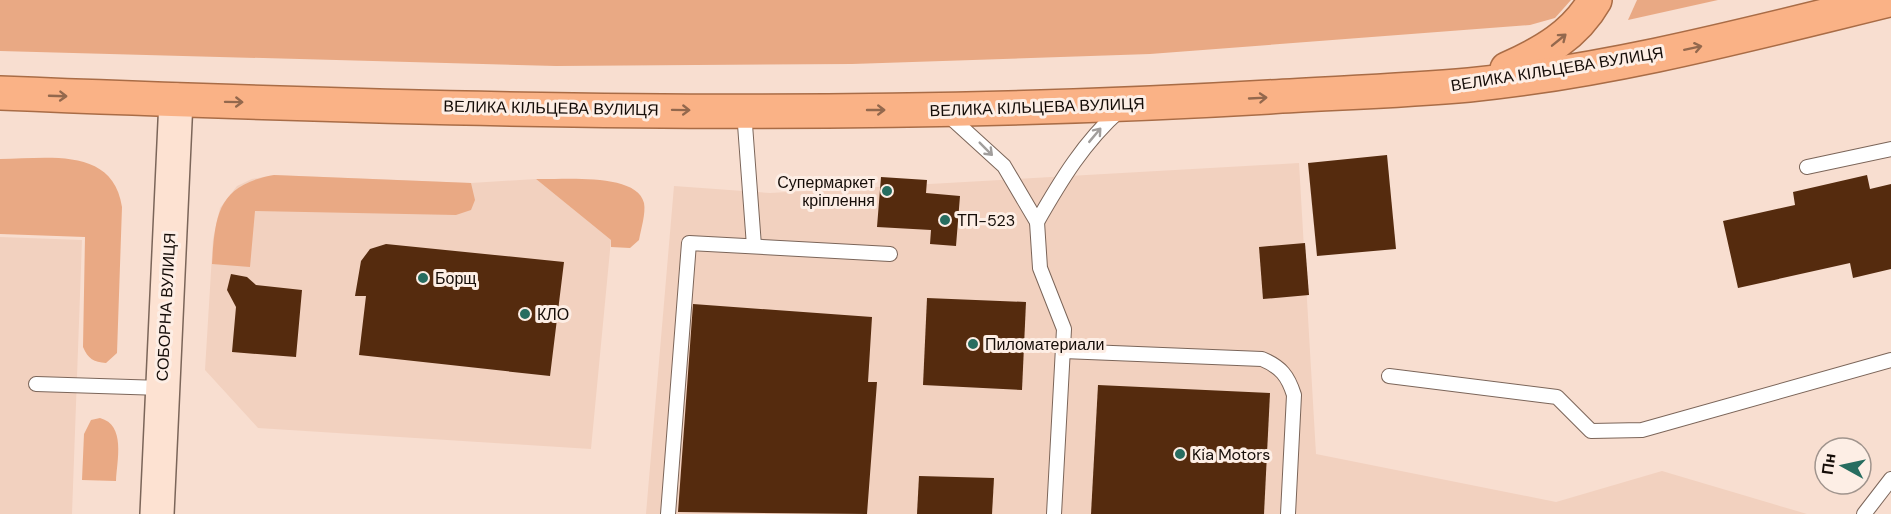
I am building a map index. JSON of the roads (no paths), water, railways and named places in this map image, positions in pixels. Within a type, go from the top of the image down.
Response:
[{"type":"highway","points":[[1470,85],[1545,52],[1566,35],[1595,0]]},
{"type":"highway","name":"ВЕЛИКА КІЛЬЦЕВА ВУЛИЦЯ","points":[[0,93],[176,100],[744,111],[1125,106],[1470,85],[1575,70],[1696,48],[1889,0]]},
{"type":"main road","name":"СОБОРНА ВУЛИЦЯ","points":[[157,514],[176,100]]},
{"type":"lane","points":[[1037,222],[1070,165],[1098,129],[1125,106]]},
{"type":"lane","points":[[942,110],[1004,166],[1037,222],[1040,268],[1064,329],[1054,514]]},
{"type":"lane","points":[[744,111],[754,246]]},
{"type":"lane","points":[[1808,167],[1891,149]]},
{"type":"lane","points":[[668,514],[689,243],[891,254]]},
{"type":"lane","points":[[1063,351],[1262,359],[1277,365],[1289,378],[1294,395],[1288,514]]},
{"type":"lane","points":[[1389,376],[1557,398],[1591,431],[1642,430],[1891,360]]},
{"type":"lane","points":[[36,384],[162,388]]},
{"type":"lane","points":[[1864,514],[1891,479]]},
{"type":"place","name":"Супермаркет кріплення","points":[[887,191]]},
{"type":"place","name":"ТП-523","points":[[945,220]]},
{"type":"place","name":"Борщ","points":[[423,278]]},
{"type":"place","name":"КЛО","points":[[525,314]]},
{"type":"place","name":"Пиломатериали","points":[[973,344]]},
{"type":"place","name":"Kia Motors","points":[[1180,454]]}]
